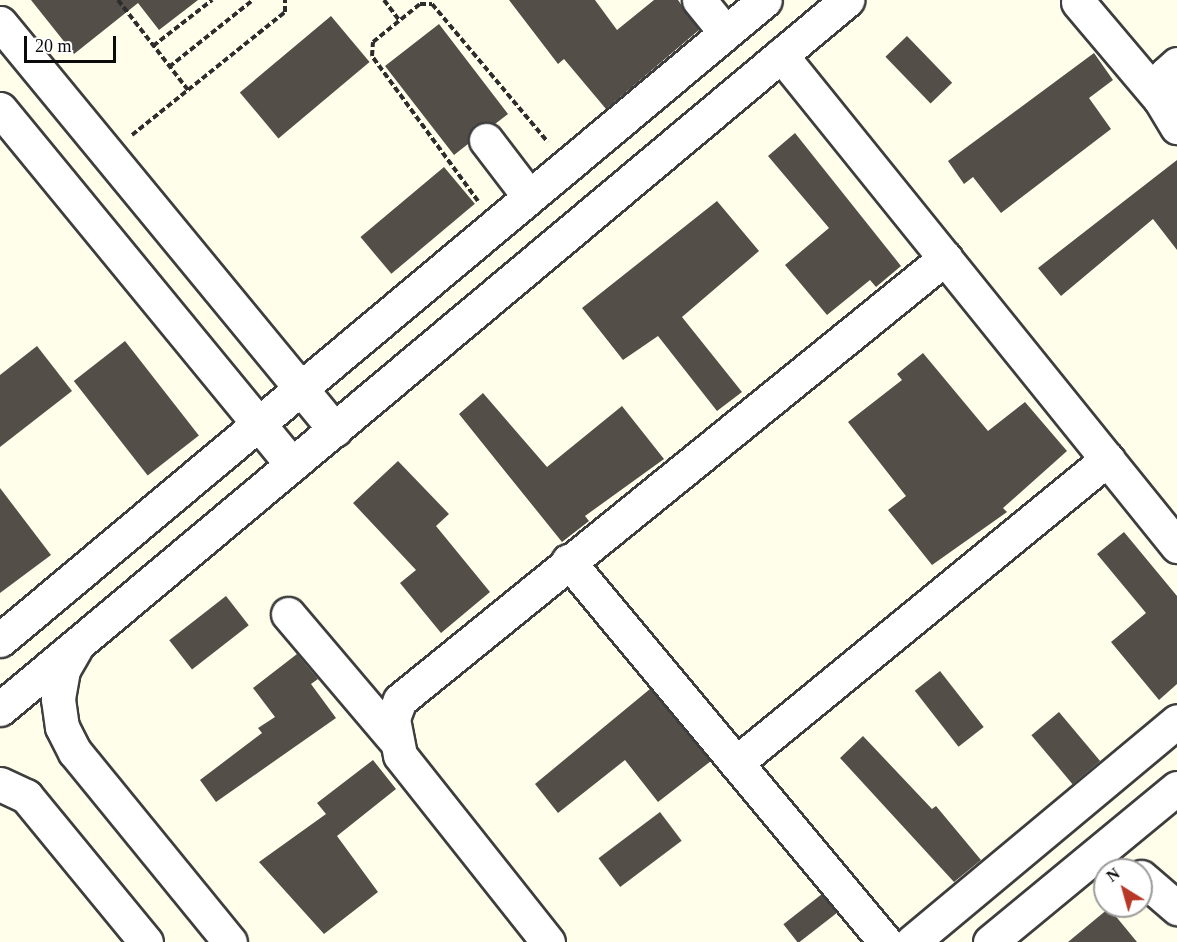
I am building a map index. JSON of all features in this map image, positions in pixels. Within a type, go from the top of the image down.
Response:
[{"type":"street","points":[[699,0],[725,32]]},
{"type":"street","points":[[0,709],[847,0]]},
{"type":"street","points":[[0,640],[302,390],[495,223],[759,2]]},
{"type":"street","points":[[1078,2],[1160,99],[1177,127]]},
{"type":"street","points":[[0,23],[335,430]]},
{"type":"street","points":[[781,55],[1177,546]]},
{"type":"street","points":[[1160,99],[1166,74],[1177,64]]},
{"type":"street","points":[[0,109],[292,465]]},
{"type":"street","points":[[486,140],[528,195]]},
{"type":"street","points":[[393,738],[393,718],[413,686],[945,258]]},
{"type":"street","points":[[736,763],[1107,459]]},
{"type":"street","points":[[568,561],[886,942]]},
{"type":"street","points":[[288,614],[393,738],[400,755],[548,942]]},
{"type":"street","points":[[78,646],[63,670],[58,699],[62,727],[75,752],[230,942]]},
{"type":"street","points":[[912,942],[1177,721]]},
{"type":"street","points":[[1148,745],[1177,781]]},
{"type":"street","points":[[0,784],[26,796],[146,942]]},
{"type":"street","points":[[990,942],[1177,788]]},
{"type":"path","points":[[118,0],[188,90]]},
{"type":"path","points":[[153,46],[212,0]]},
{"type":"path","points":[[169,67],[253,0]]},
{"type":"path","points":[[108,154],[285,12],[285,0]]},
{"type":"path","points":[[384,0],[399,20]]},
{"type":"path","points":[[495,223],[370,52],[373,42],[399,20],[425,2],[432,4],[566,163]]},
{"type":"building","points":[[31,0],[198,0],[159,30],[138,3],[74,54]]},
{"type":"building","points":[[509,0],[595,0],[617,30],[654,0],[678,0],[699,30],[606,109],[564,59],[558,64]]},
{"type":"building","points":[[331,16],[370,62],[278,138],[240,92]]},
{"type":"building","points":[[439,24],[508,114],[495,124],[475,125],[468,144],[454,155],[385,66]]},
{"type":"building","points":[[907,36],[952,83],[931,104],[885,57]]},
{"type":"building","points":[[1094,53],[1113,80],[1089,98],[1111,129],[1001,213],[973,177],[964,184],[948,161]]},
{"type":"building","points":[[795,133],[901,266],[876,287],[870,280],[827,315],[785,265],[829,228],[768,156]]},
{"type":"building","points":[[1177,160],[1177,250],[1153,219],[1061,296],[1038,268]]},
{"type":"building","points":[[444,167],[475,204],[391,274],[361,237]]},
{"type":"building","points":[[717,201],[759,251],[682,317],[742,392],[717,411],[658,336],[623,360],[582,308]]},
{"type":"building","points":[[125,341],[199,436],[148,476],[74,381]]},
{"type":"building","points":[[37,346],[72,391],[0,447],[0,375]]},
{"type":"building","points":[[923,353],[988,431],[1025,402],[1067,451],[1003,508],[1007,512],[932,565],[888,510],[906,496],[848,422],[902,380],[897,374]]},
{"type":"building","points":[[483,393],[547,467],[622,406],[664,459],[585,516],[589,521],[562,542],[459,414]]},
{"type":"building","points":[[398,461],[449,514],[436,526],[490,592],[441,633],[400,583],[416,570],[353,503]]},
{"type":"building","points":[[0,488],[51,555],[0,593]]},
{"type":"building","points":[[1124,532],[1177,596],[1177,684],[1159,700],[1111,642],[1146,613],[1097,554]]},
{"type":"building","points":[[226,596],[249,625],[192,669],[169,640]]},
{"type":"building","points":[[297,654],[318,679],[311,684],[336,718],[216,802],[200,780],[262,733],[258,728],[275,717],[253,688]]},
{"type":"building","points":[[940,671],[984,727],[958,747],[915,691]]},
{"type":"building","points":[[650,689],[711,761],[658,802],[625,760],[558,813],[535,784]]},
{"type":"building","points":[[1059,712],[1100,761],[1073,784],[1031,735]]},
{"type":"building","points":[[863,736],[932,809],[936,806],[981,860],[954,882],[840,758]]},
{"type":"building","points":[[373,760],[396,789],[337,836],[378,892],[324,934],[259,862],[326,814],[317,803]]},
{"type":"building","points":[[660,812],[682,841],[620,887],[599,858]]},
{"type":"building","points":[[822,894],[837,913],[800,942],[783,924]]},
{"type":"building","points":[[1097,918],[1117,918],[1137,942],[1068,942]]}]
